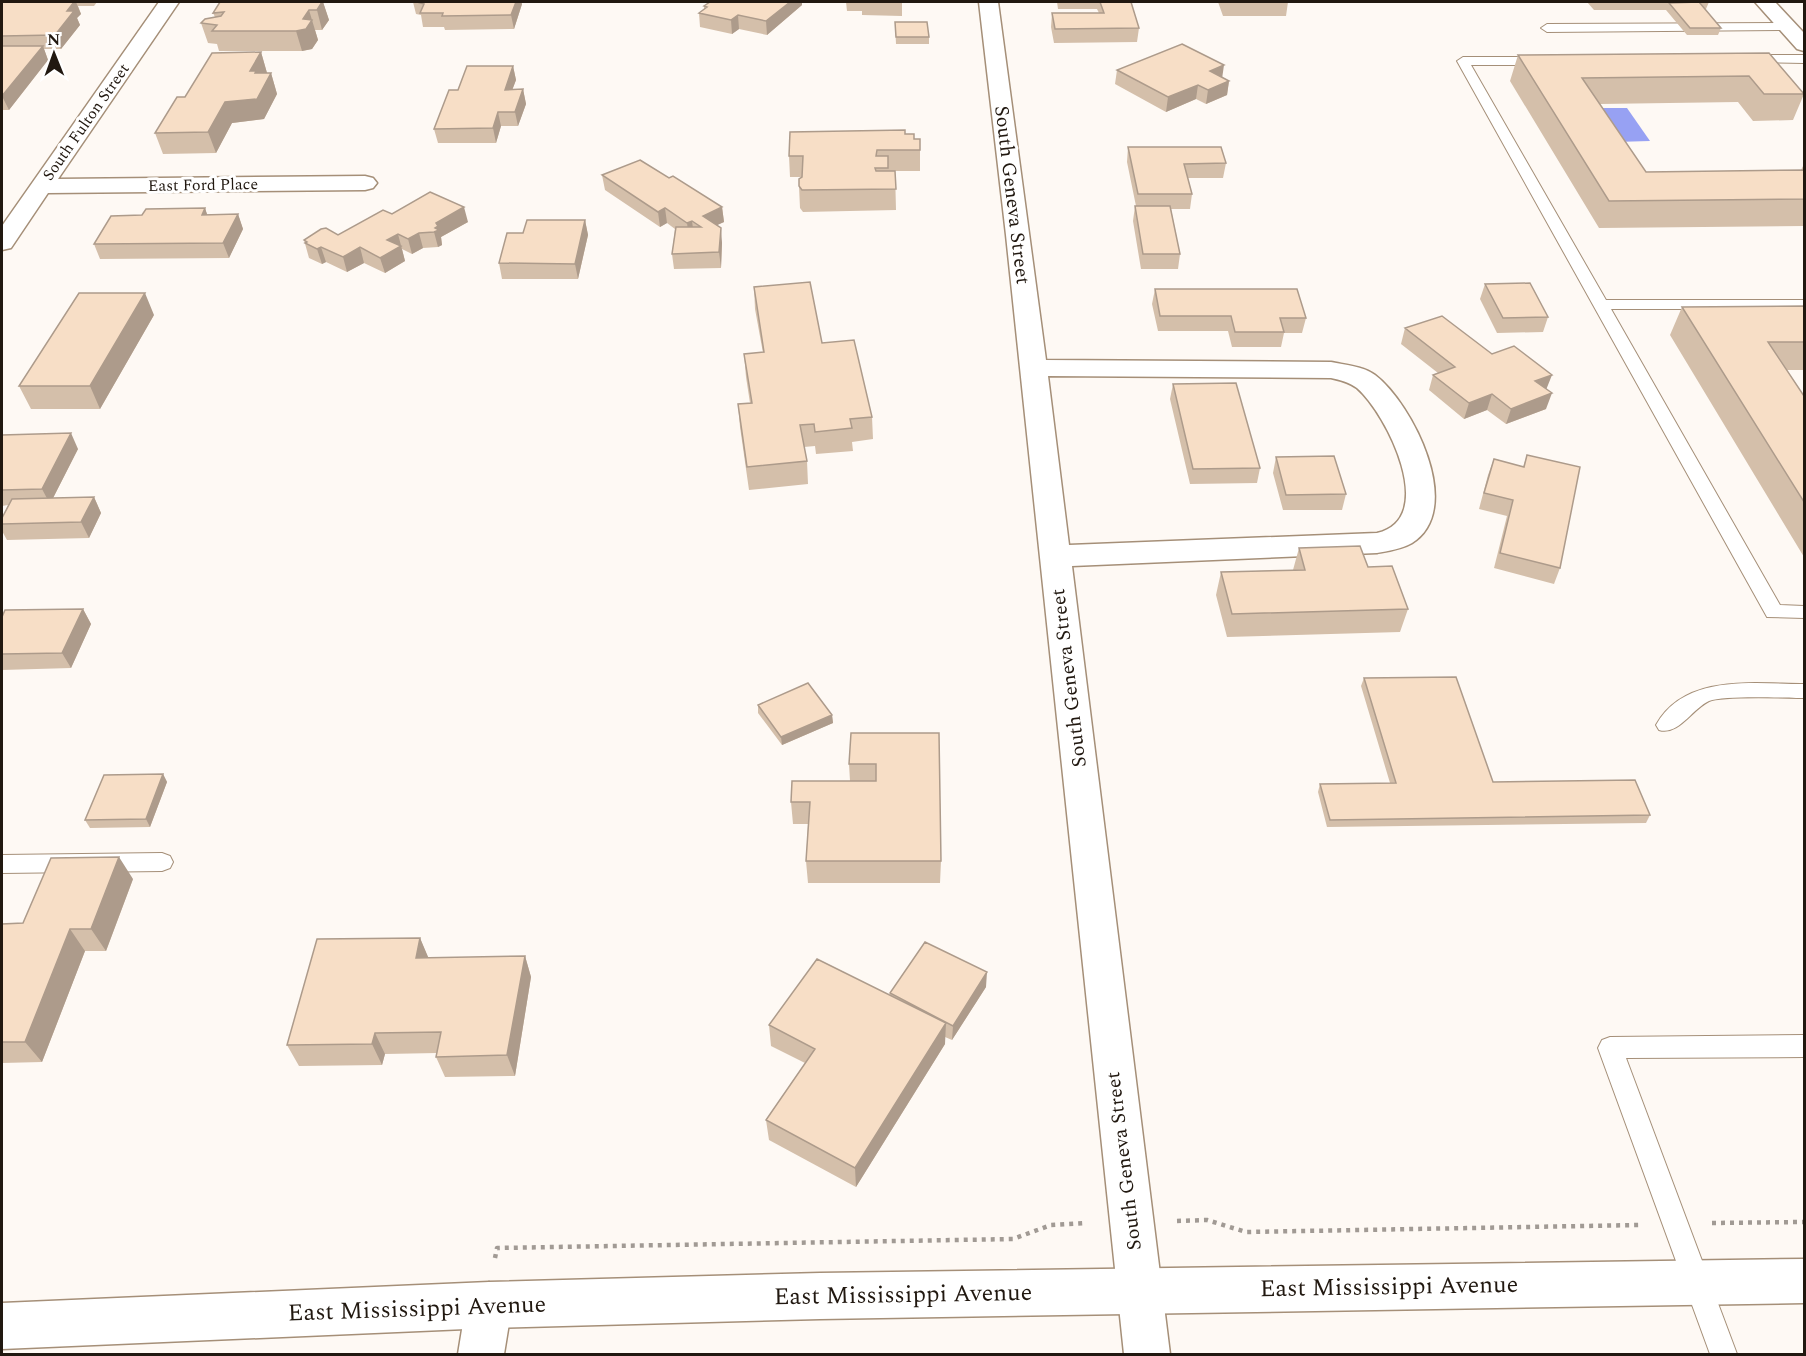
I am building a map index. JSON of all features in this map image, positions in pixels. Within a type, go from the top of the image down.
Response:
[{"type":"street","name":"South Fulton Street","points":[[2,243],[169,2]]},
{"type":"street","name":"South Geneva Street","points":[[988,2],[1033,368],[1147,1354]]},
{"type":"street","points":[[1765,2],[1804,45]]},
{"type":"street","name":"East Ford Place","points":[[41,186],[365,183]]},
{"type":"street","points":[[1033,368],[1331,370],[1353,376],[1364,380],[1391,410],[1411,455],[1421,495],[1416,520],[1402,536],[1377,543],[1055,556]]},
{"type":"street","name":"East Mississippi Avenue","points":[[2,1326],[489,1305],[1139,1291],[1804,1281]]},
{"type":"street","points":[[481,1354],[489,1305]]},
{"type":"lane","points":[[1547,28],[1789,27]]},
{"type":"lane","points":[[1734,60],[1804,59]]},
{"type":"lane","points":[[1557,61],[1463,61],[1774,612],[1804,612]]},
{"type":"lane","points":[[1602,305],[1804,304]]},
{"type":"lane","points":[[1666,725],[1696,698],[1705,694],[1804,691]]},
{"type":"lane","points":[[2,864],[162,862]]},
{"type":"lane","points":[[1723,1354],[1610,1048],[1804,1046]]},
{"type":"water","points":[[1592,108],[1627,108],[1650,141],[1615,142]]},
{"type":"building","points":[[3,2],[74,2],[67,11],[74,11],[55,35],[2,36]]},
{"type":"building","points":[[220,2],[322,2],[317,10],[309,10],[303,19],[312,20],[306,29],[212,31],[217,25],[201,23],[205,19],[221,16],[224,12],[213,13]]},
{"type":"building","points":[[417,2],[516,2],[511,15],[442,16],[443,13],[420,13],[424,4]]},
{"type":"building","points":[[710,2],[790,2],[766,21],[738,15],[731,20],[699,13]]},
{"type":"building","points":[[1100,2],[1131,2],[1139,28],[1055,29],[1052,13],[1104,13]]},
{"type":"building","points":[[1699,2],[1721,28],[1690,28],[1669,3]]},
{"type":"building","points":[[895,22],[927,22],[929,37],[896,37]]},
{"type":"building","points":[[1182,44],[1224,65],[1210,71],[1229,81],[1208,90],[1198,85],[1168,97],[1117,70]]},
{"type":"building","points":[[2,46],[43,46],[2,96]]},
{"type":"building","points":[[261,52],[250,71],[271,73],[257,99],[225,102],[208,132],[155,133],[177,97],[185,97],[212,53]]},
{"type":"building","points":[[1769,53],[1804,94],[1764,94],[1749,76],[1582,78],[1646,172],[1804,170],[1804,199],[1609,201],[1518,55]]},
{"type":"building","points":[[467,66],[513,66],[505,90],[523,89],[515,112],[498,112],[493,128],[434,129],[449,90],[458,90]]},
{"type":"building","points":[[905,130],[905,134],[914,134],[914,139],[920,139],[920,150],[877,150],[876,156],[888,156],[888,168],[875,168],[876,171],[895,171],[896,189],[802,190],[799,186],[803,156],[789,156],[790,132]]},
{"type":"building","points":[[1128,147],[1221,147],[1226,163],[1184,164],[1192,194],[1138,194]]},
{"type":"building","points":[[640,160],[669,178],[673,176],[722,207],[703,216],[721,228],[719,252],[672,254],[676,227],[701,227],[692,221],[687,223],[665,208],[658,212],[602,175]]},
{"type":"building","points":[[430,192],[464,207],[436,223],[438,226],[435,228],[439,230],[419,233],[408,239],[398,234],[387,240],[401,246],[380,258],[360,247],[343,257],[305,243],[307,242],[304,240],[321,229],[326,228],[338,235],[383,210],[392,214]]},
{"type":"building","points":[[1135,206],[1170,206],[1180,254],[1143,254]]},
{"type":"building","points":[[205,208],[202,215],[238,214],[223,243],[94,244],[111,216],[142,215],[146,209]]},
{"type":"building","points":[[527,220],[585,220],[575,264],[499,263],[507,233],[523,233]]},
{"type":"building","points":[[810,282],[822,343],[854,340],[872,417],[850,419],[852,428],[815,432],[814,424],[800,425],[807,461],[747,467],[738,404],[752,403],[744,354],[764,352],[754,287]]},
{"type":"building","points":[[1530,283],[1548,317],[1503,318],[1485,284]]},
{"type":"building","points":[[1155,289],[1297,289],[1306,318],[1280,318],[1284,332],[1235,332],[1231,316],[1160,316]]},
{"type":"building","points":[[79,293],[145,293],[90,386],[19,386]]},
{"type":"building","points":[[1804,306],[1804,342],[1768,342],[1804,396],[1804,502],[1682,307]]},
{"type":"building","points":[[1442,316],[1492,354],[1514,346],[1552,375],[1535,381],[1552,393],[1511,409],[1492,394],[1469,403],[1433,375],[1455,367],[1405,328]]},
{"type":"building","points":[[1236,383],[1260,468],[1193,469],[1173,384]]},
{"type":"building","points":[[71,433],[42,489],[2,490],[2,435]]},
{"type":"building","points":[[1527,455],[1580,467],[1560,568],[1500,553],[1513,500],[1484,493],[1494,459],[1524,467]]},
{"type":"building","points":[[1334,456],[1346,494],[1286,495],[1276,457]]},
{"type":"building","points":[[94,497],[81,522],[2,524],[2,518],[12,499]]},
{"type":"building","points":[[1360,546],[1368,567],[1392,566],[1408,609],[1232,614],[1221,572],[1305,570],[1299,548]]},
{"type":"building","points":[[83,609],[62,653],[2,654],[2,617],[5,610]]},
{"type":"building","points":[[1456,677],[1493,782],[1635,780],[1650,815],[1330,820],[1320,784],[1396,783],[1364,678]]},
{"type":"building","points":[[808,683],[832,715],[781,737],[758,705]]},
{"type":"building","points":[[851,733],[939,733],[941,861],[806,861],[810,802],[791,802],[792,781],[876,781],[876,764],[849,764]]},
{"type":"building","points":[[163,774],[146,819],[85,820],[104,775]]},
{"type":"building","points":[[119,857],[91,929],[70,929],[25,1042],[2,1042],[2,924],[23,923],[51,858]]},
{"type":"building","points":[[420,938],[416,958],[525,956],[507,1055],[436,1057],[441,1032],[375,1033],[372,1044],[287,1045],[317,939]]},
{"type":"building","points":[[925,942],[987,972],[953,1026],[890,993]]},
{"type":"building","points":[[817,959],[946,1023],[855,1168],[766,1120],[815,1049],[769,1025]]}]
